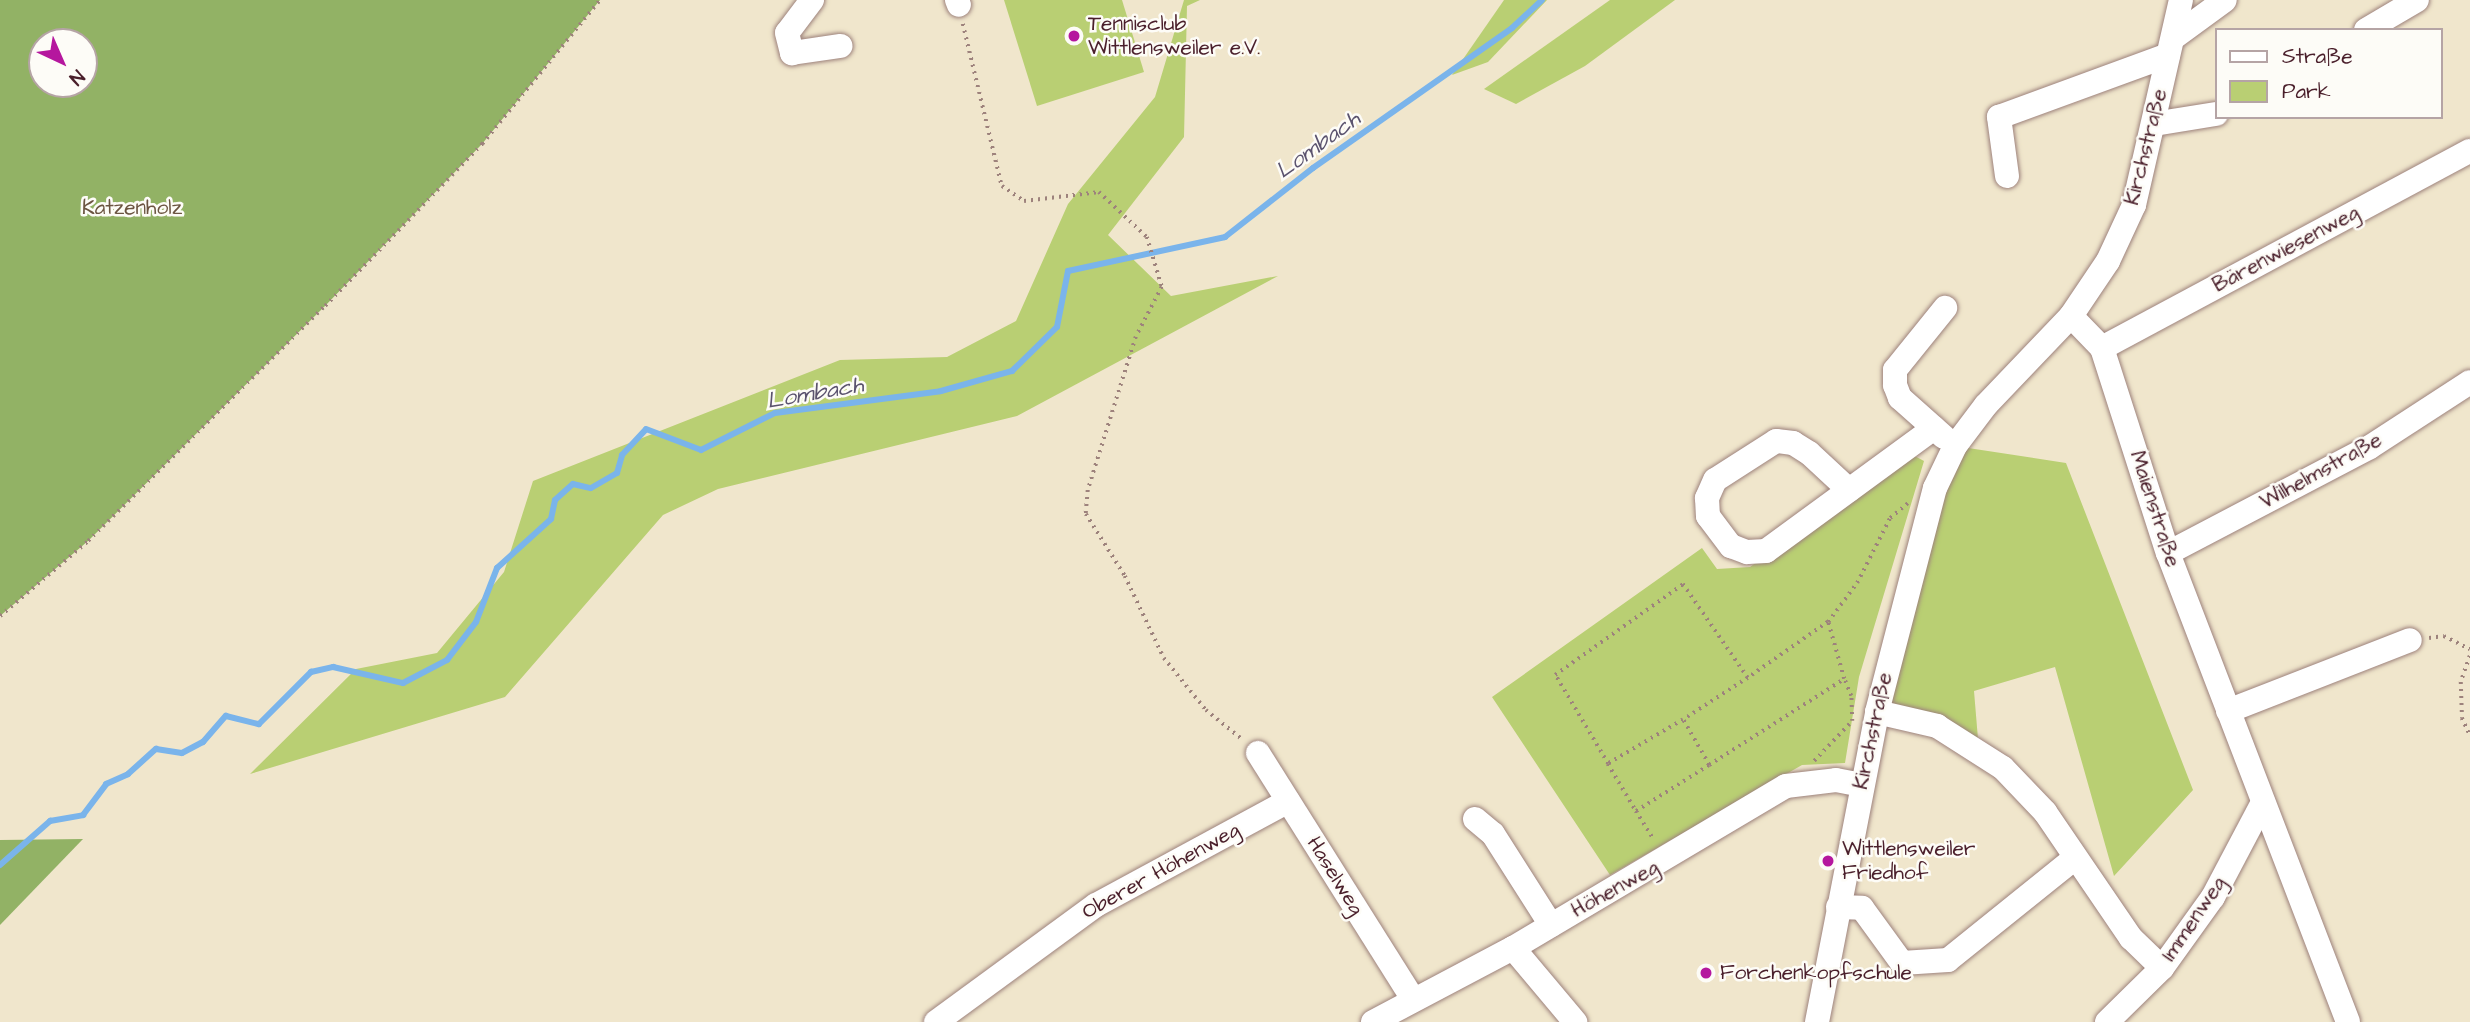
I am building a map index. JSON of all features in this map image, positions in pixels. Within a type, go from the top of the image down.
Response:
[{"type":"street","points":[[812,0],[787,33],[792,53],[840,46]]},
{"type":"street","name":"Kirchstraße","points":[[1817,1022],[1877,712],[1935,488],[1955,446],[1986,405],[2071,316],[2108,261],[2134,205],[2180,0]]},
{"type":"street","points":[[2007,176],[1999,117],[2170,46],[2225,0]]},
{"type":"street","points":[[2370,28],[2417,0]]},
{"type":"street","points":[[2154,124],[2214,114]]},
{"type":"street","name":"Bärenwiesenweg","points":[[2102,348],[2470,151]]},
{"type":"street","points":[[1945,308],[1895,370],[1900,398],[1955,446]]},
{"type":"street","name":"Maienstraße","points":[[2071,316],[2102,348],[2168,553],[2348,1022]]},
{"type":"street","name":"Wilhelmstraße","points":[[2168,553],[2370,447],[2470,382]]},
{"type":"street","points":[[1849,490],[1809,453],[1793,443],[1776,441],[1715,480],[1707,498],[1708,516],[1731,546],[1747,552],[1766,551],[1934,428]]},
{"type":"street","points":[[2228,711],[2410,640]]},
{"type":"street","points":[[1877,712],[1937,726],[2003,768],[2045,812],[2131,938],[2162,968]]},
{"type":"street","name":"Haselweg","points":[[1258,753],[1413,999]]},
{"type":"street","name":"Höhenweg","points":[[1373,1022],[1513,948],[1776,792],[1803,781],[1836,780],[1861,785]]},
{"type":"street","name":"Oberer Höhenweg","points":[[936,1022],[1096,905],[1288,801]]},
{"type":"street","name":"Immenweg","points":[[2107,1022],[2162,968],[2213,897],[2263,802]]},
{"type":"street","points":[[1475,819],[1493,834],[1551,925]]},
{"type":"street","points":[[1839,907],[1862,908],[1902,963],[1948,960],[2075,858]]},
{"type":"street","points":[[1513,948],[1575,1022]]},
{"type":"path","points":[[0,616],[88,541],[325,306],[482,144],[600,0]]},
{"type":"path","points":[[958,3],[1002,186],[1024,201],[1099,192],[1147,237],[1161,287],[1136,337],[1088,491],[1086,513],[1125,576],[1164,658],[1206,710],[1258,753]]},
{"type":"path","points":[[1608,764],[1683,720],[1828,622],[1857,583],[1890,518],[1935,488]]},
{"type":"path","points":[[1658,848],[1555,675],[1683,584],[1748,678]]},
{"type":"path","points":[[1803,781],[1817,756],[1852,721],[1851,696],[1828,622]]},
{"type":"path","points":[[2410,640],[2444,636],[2470,649]]},
{"type":"path","points":[[2470,656],[2461,682],[2462,718],[2470,735]]},
{"type":"path","points":[[1636,811],[1844,679]]},
{"type":"path","points":[[1683,720],[1709,765]]},
{"type":"green space","name":"Katzenholz","points":[[0,0],[600,0],[482,144],[325,306],[88,541],[0,616]]},
{"type":"green space","name":"Tennisclub Wittlensweiler e.V.","points":[[1004,0],[1122,0],[1144,72],[1037,106]]},
{"type":"green space","points":[[1184,0],[1200,0],[1187,6],[1184,137],[1108,235],[1171,296],[1278,276],[1017,416],[718,489],[663,515],[505,697],[250,774],[356,669],[437,653],[504,572],[533,481],[840,360],[947,357],[1016,321],[1068,204],[1155,97]]},
{"type":"green space","points":[[1504,0],[1547,0],[1488,62],[1452,75]]},
{"type":"green space","points":[[1610,0],[1675,0],[1585,66],[1516,104],[1484,89]]},
{"type":"green space","points":[[1955,446],[2066,463],[2193,790],[2114,876],[2055,667],[1974,691],[1978,739],[1890,718],[1902,601]]},
{"type":"green space","points":[[1909,453],[1924,461],[1859,677],[1845,763],[1802,765],[1610,875],[1492,697],[1702,548],[1717,569],[1750,567]]},
{"type":"green space","points":[[83,839],[0,925],[0,840]]},
{"type":"waterway","name":"Lombach","points":[[0,865],[50,821],[83,815],[106,784],[128,774],[156,749],[182,753],[203,742],[226,716],[259,724],[311,672],[333,667],[403,683],[447,660],[476,622],[497,568],[551,519],[555,500],[573,484],[591,488],[617,473],[622,455],[646,429],[701,450],[775,413],[941,391],[1012,371],[1057,327],[1068,271],[1225,237],[1313,168],[1512,28],[1542,0]]},
{"type":"place","name":"Tennisclub Wittlensweiler e.V.","points":[[1074,36]]},
{"type":"place","name":"Wittlensweiler Friedhof","points":[[1828,861]]},
{"type":"place","name":"Forchenkopfschule","points":[[1706,973]]}]
